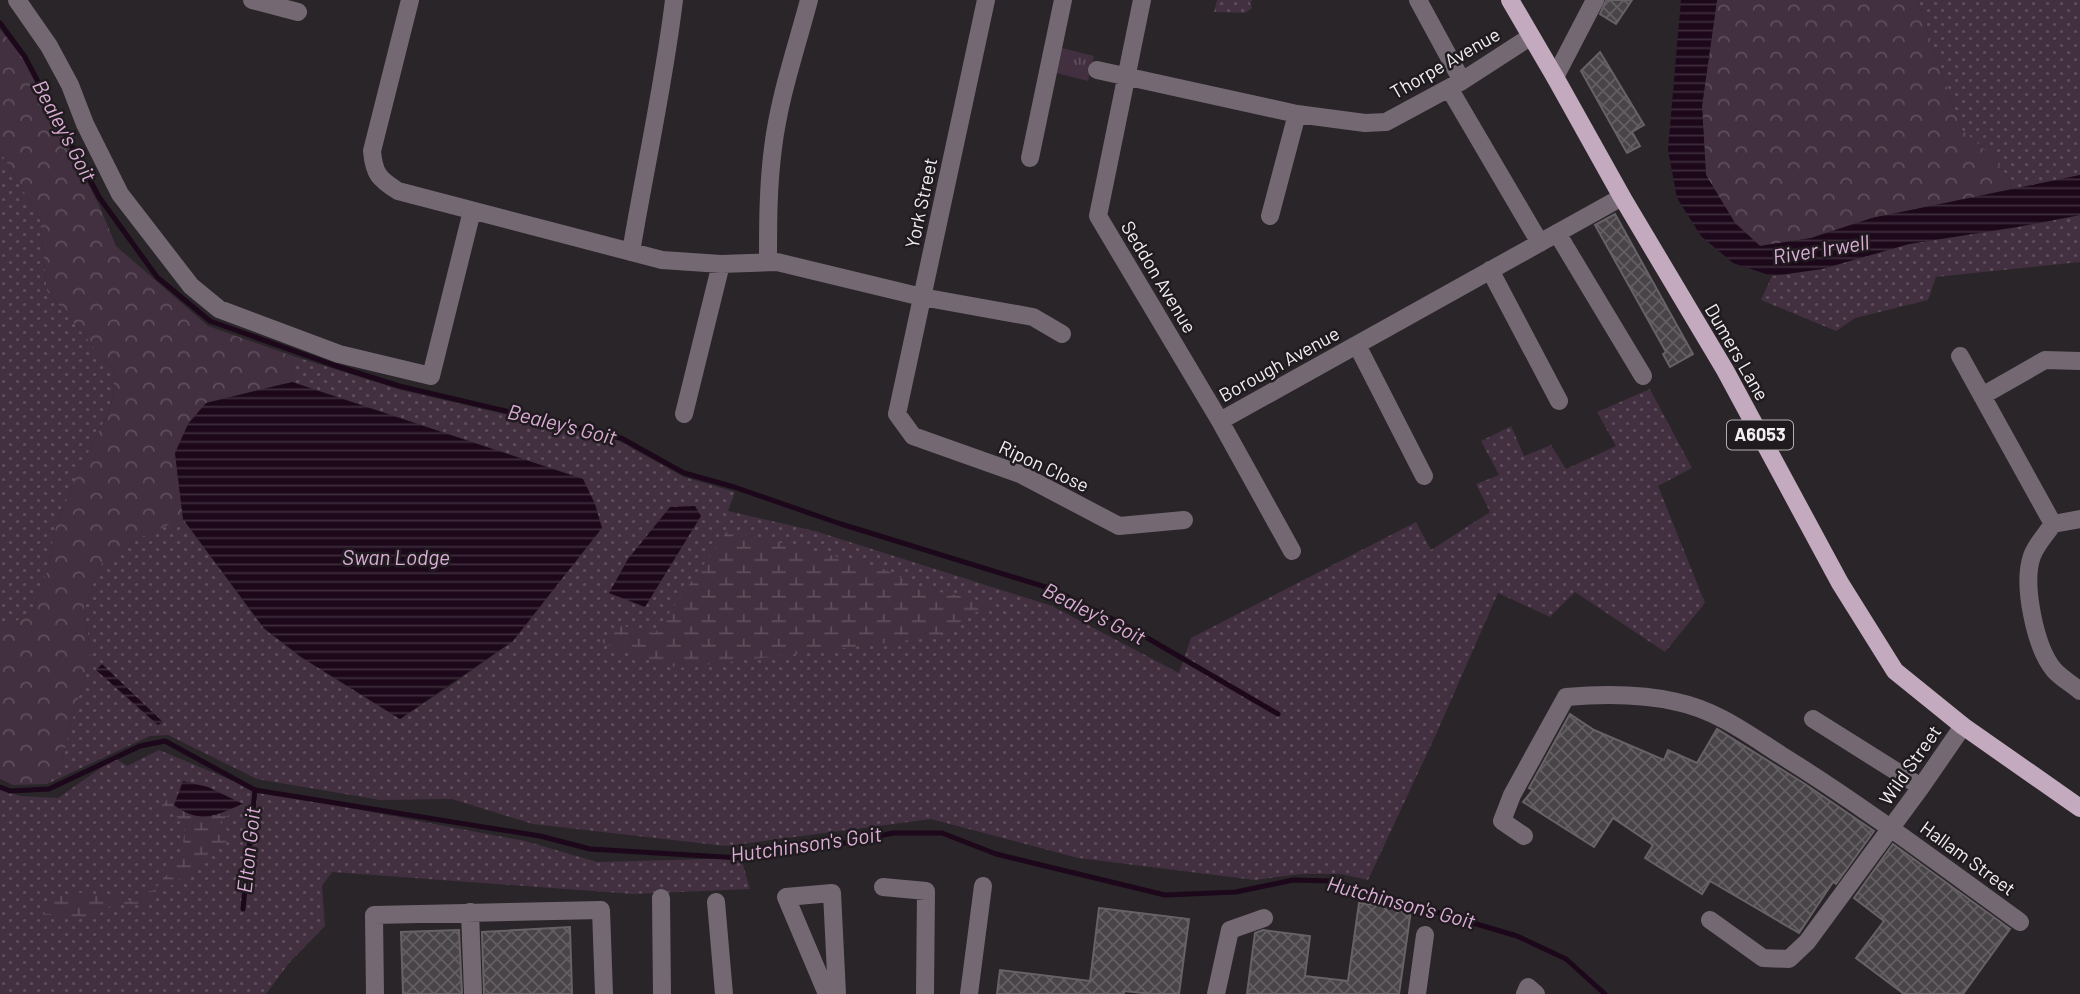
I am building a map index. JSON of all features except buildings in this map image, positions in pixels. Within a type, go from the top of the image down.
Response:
[{"type":"main road","name":"Dumers Lane","points":[[1510,0],[1622,197],[1725,370],[1840,583],[1895,671],[1963,726],[2080,808]]},
{"type":"street","points":[[17,0],[49,46],[120,194],[191,286],[219,309],[339,354],[432,376],[472,211]]},
{"type":"street","points":[[252,0],[298,12]]},
{"type":"street","points":[[410,0],[372,151],[373,169],[383,182],[398,191],[662,260],[721,264],[777,262],[922,298],[1033,317],[1062,334]]},
{"type":"street","points":[[631,253],[668,48],[674,0]]},
{"type":"street","points":[[768,262],[768,208],[773,146],[809,0]]},
{"type":"street","name":"York Street","points":[[897,414],[986,0]]},
{"type":"street","points":[[1030,158],[1063,0]]},
{"type":"street","name":"Seddon Avenue","points":[[1142,0],[1098,216],[1220,421],[1292,551]]},
{"type":"street","points":[[1418,0],[1455,84],[1540,243]]},
{"type":"street","points":[[1555,77],[1595,0]]},
{"type":"street","name":"Thorpe Avenue","points":[[1097,70],[1297,114],[1365,123],[1385,122],[1455,84],[1530,37]]},
{"type":"street","points":[[1270,216],[1297,114]]},
{"type":"street","name":"Borough Avenue","points":[[1220,421],[1622,197]]},
{"type":"street","points":[[1557,233],[1643,376]]},
{"type":"street","points":[[684,414],[721,264]]},
{"type":"street","points":[[1490,270],[1559,401]]},
{"type":"street","name":"Borough Avenue","points":[[1357,345],[1424,476]]},
{"type":"street","points":[[1960,356],[2053,524]]},
{"type":"street","points":[[1982,396],[2045,360],[2080,361]]},
{"type":"street","name":"Ripon Close","points":[[897,414],[913,436],[1020,474],[1119,526],[1184,520]]},
{"type":"street","points":[[2080,519],[2053,524],[2032,554],[2028,574],[2035,632],[2043,655],[2056,673],[2080,691]]},
{"type":"street","name":"Hallam Street","points":[[1524,836],[1502,821],[1512,795],[1566,697],[1602,694],[1678,702],[1723,718],[1802,768],[1891,828],[2020,922]]},
{"type":"street","points":[[1813,719],[1921,787]]},
{"type":"street","name":"Wild Street","points":[[1710,920],[1763,958],[1789,959],[1807,942],[1963,726]]},
{"type":"street","points":[[969,994],[983,886]]},
{"type":"street","points":[[883,887],[926,891],[925,994]]},
{"type":"street","points":[[827,994],[786,897],[832,893],[837,994]]},
{"type":"street","points":[[661,898],[662,994]]},
{"type":"street","points":[[716,902],[724,994]]},
{"type":"street","points":[[375,994],[374,915],[601,911],[604,994]]},
{"type":"street","points":[[470,912],[472,994]]},
{"type":"street","points":[[1216,994],[1230,930],[1264,918]]},
{"type":"street","points":[[1417,994],[1425,935]]},
{"type":"street","points":[[1525,994],[1528,987],[1536,994]]},
{"type":"green space","points":[[1217,0],[1253,0],[1250,2],[1252,8],[1245,13],[1214,12]]},
{"type":"green space","points":[[1717,0],[1917,0],[1961,129],[1992,156],[2011,182],[2010,190],[1872,218],[1811,238],[1760,246],[1735,223],[1706,175],[1702,106]]},
{"type":"green space","points":[[1917,0],[2080,0],[2080,175],[2010,190],[2011,182],[1992,156],[1961,129]]},
{"type":"green space","points":[[0,29],[22,57],[99,205],[116,246],[208,326],[293,356],[292,382],[206,403],[175,453],[183,519],[141,537],[101,564],[84,608],[91,655],[61,766],[47,784],[13,785],[0,779],[0,630],[31,613],[49,567],[54,532],[75,479],[111,407],[115,372],[47,291],[40,219],[0,151]]},
{"type":"green space","points":[[1058,47],[1094,56],[1088,81],[1052,72]]},
{"type":"green space","points":[[0,151],[40,219],[47,291],[115,372],[111,407],[75,479],[54,532],[49,567],[31,613],[0,630]]},
{"type":"green space","points":[[2080,215],[2080,262],[1936,277],[1928,300],[1855,318],[1836,331],[1761,300],[1772,276],[1822,269],[1909,244]]},
{"type":"green space","points":[[293,356],[401,390],[619,441],[684,477],[735,492],[728,511],[815,531],[1052,606],[1179,673],[1191,638],[1416,522],[1431,550],[1490,512],[1476,484],[1499,475],[1481,441],[1511,426],[1524,456],[1551,445],[1566,469],[1616,446],[1597,412],[1650,389],[1692,468],[1658,486],[1705,603],[1665,652],[1575,592],[1550,617],[1498,593],[1368,880],[1341,874],[1300,874],[1255,880],[1078,858],[931,819],[725,846],[533,824],[452,799],[380,800],[257,779],[168,735],[150,736],[47,784],[61,766],[91,655],[84,608],[101,564],[141,537],[183,519],[264,629],[301,657],[400,719],[513,641],[582,479],[292,382]]},
{"type":"green space","points":[[728,530],[879,567],[926,589],[992,603],[935,637],[679,668],[639,657],[601,642],[619,625],[655,633]]},
{"type":"green space","points":[[159,750],[255,790],[525,841],[597,862],[741,858],[750,889],[633,894],[332,872],[322,886],[325,926],[289,963],[266,994],[0,994],[0,788],[20,796],[58,798],[115,758],[127,766]]},
{"type":"green space","points":[[183,781],[174,804],[211,817],[243,804],[220,822],[236,841],[220,843],[194,868],[144,906],[115,903],[90,920],[42,914],[60,896],[88,892],[105,897],[115,894],[133,902],[154,890],[182,857],[185,823],[168,811],[158,810]]},
{"type":"water","name":"River Irwell","points":[[1681,0],[1717,0],[1702,106],[1706,175],[1735,223],[1760,246],[1811,238],[1872,218],[2080,175],[2080,215],[1909,244],[1822,269],[1772,276],[1733,263],[1701,236],[1677,198],[1668,150]]},
{"type":"water","name":"Swan Lodge","points":[[292,382],[583,479],[595,504],[602,528],[513,641],[400,719],[301,657],[264,628],[183,519],[175,453],[188,424],[206,403]]},
{"type":"water","points":[[695,506],[701,516],[645,607],[609,593],[628,559],[670,507]]},
{"type":"water","points":[[102,664],[163,722],[158,725],[96,670]]},
{"type":"water","points":[[183,781],[208,787],[243,804],[208,816],[192,815],[174,805]]},
{"type":"waterway","name":"Bealey's Goit","points":[[0,23],[25,57],[99,197],[157,277],[210,321],[399,386],[621,438],[684,473],[1052,589],[1132,629],[1278,714]]},
{"type":"waterway","name":"Hutchinson's Goit","points":[[0,787],[10,791],[49,789],[140,746],[165,741],[255,790],[540,836],[590,849],[741,858],[829,846],[893,833],[942,833],[996,854],[1165,895],[1236,892],[1293,880],[1331,881],[1517,936],[1566,959],[1605,994]]},
{"type":"waterway","name":"Elton Goit","points":[[243,909],[255,790]]}]
